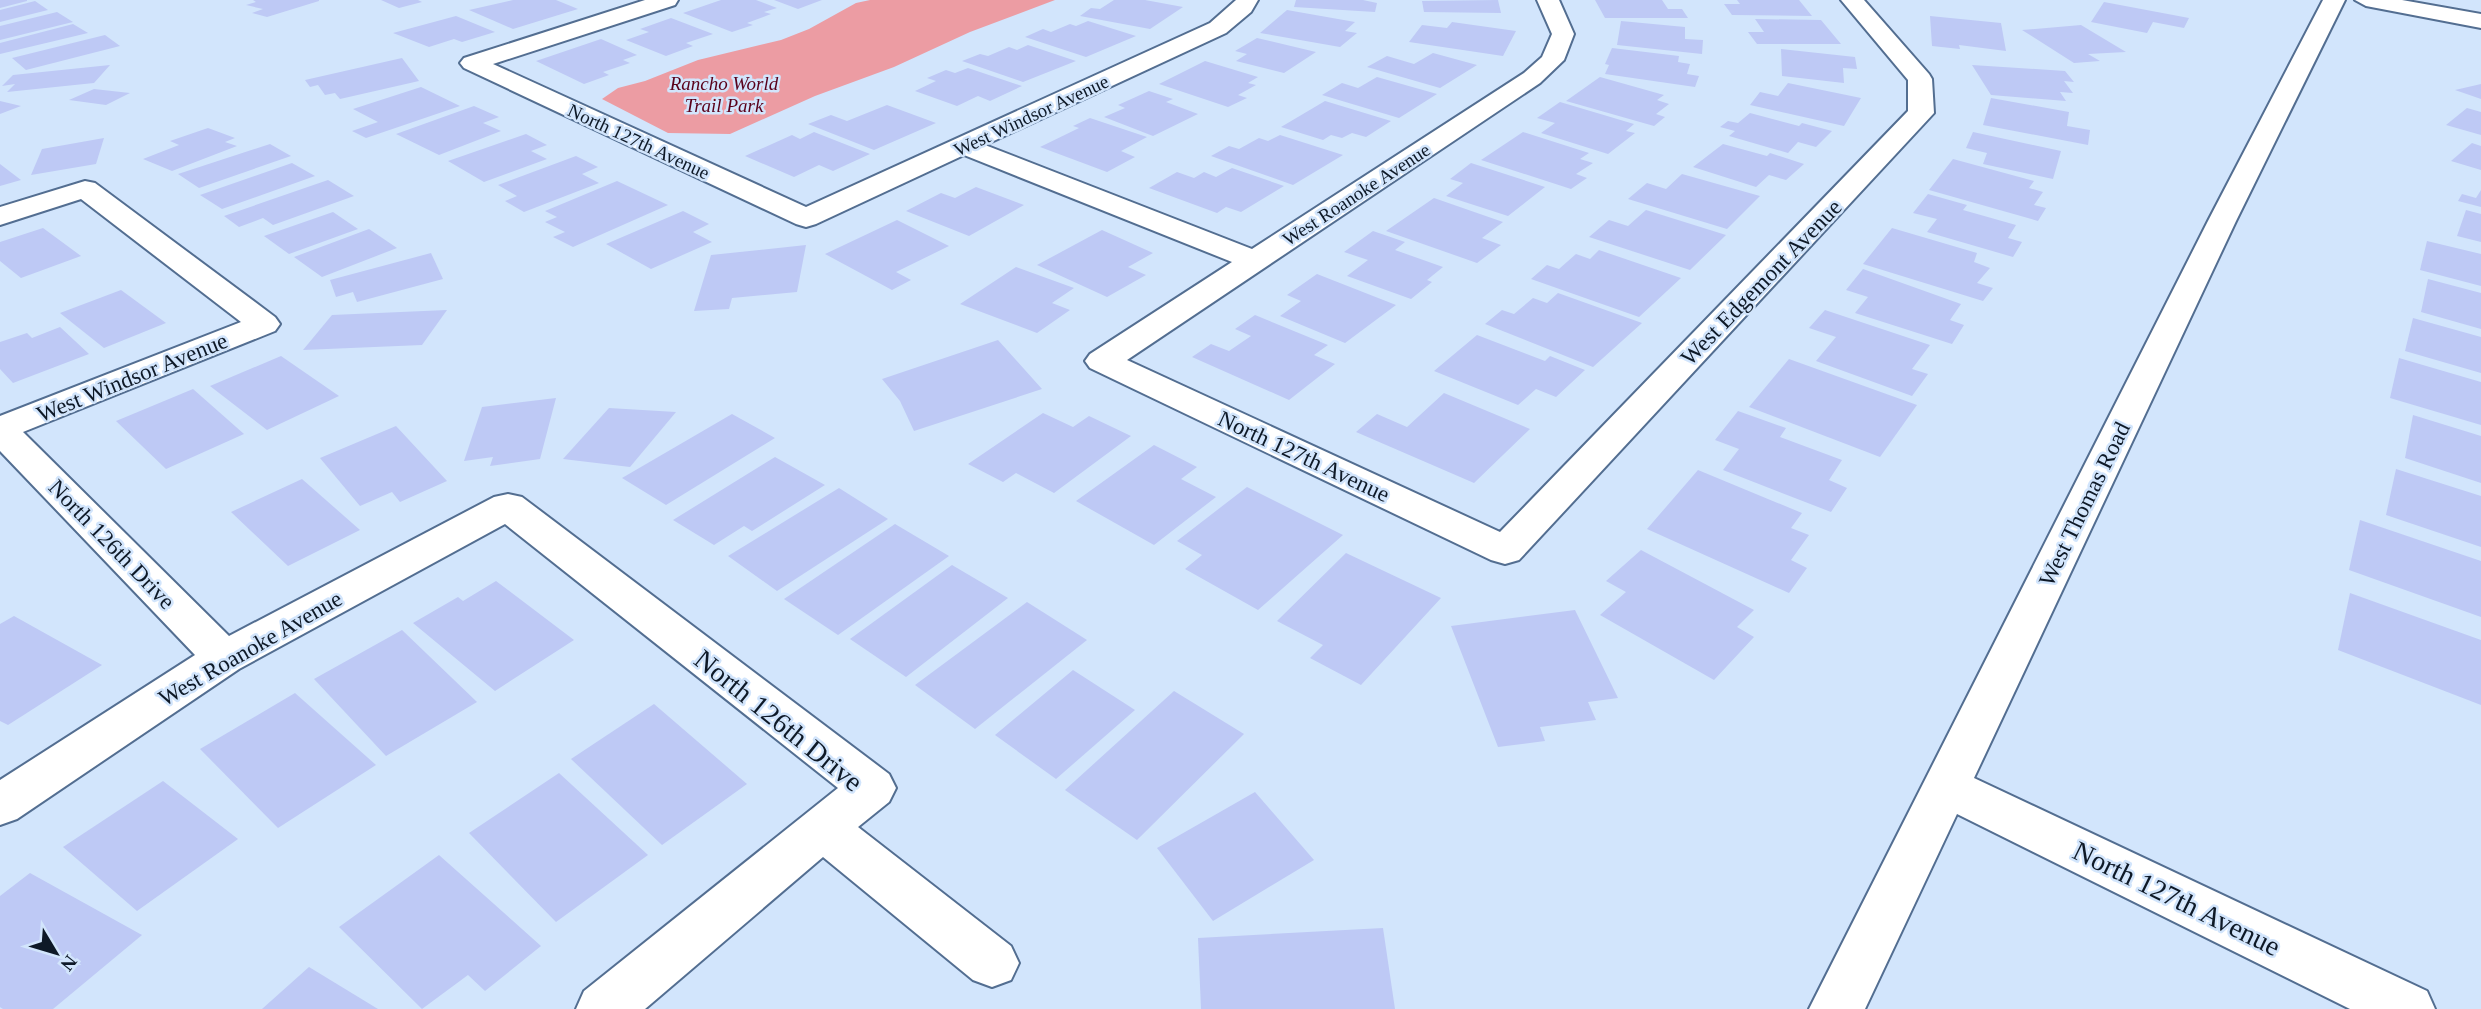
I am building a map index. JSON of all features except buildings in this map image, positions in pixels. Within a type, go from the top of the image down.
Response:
[{"type":"street","name":"North 127th Avenue","points":[[667,0],[472,63],[806,218]]},
{"type":"street","name":"West Windsor Avenue","points":[[806,218],[1218,28],[1243,7],[1247,0]]},
{"type":"street","name":"West Roanoke Avenue","points":[[1102,361],[1532,78],[1552,60],[1563,34],[1560,21],[1548,0]]},
{"type":"street","name":"West Edgemont Avenue","points":[[1505,551],[1921,113],[1920,79],[1852,0]]},
{"type":"street","name":"West Thomas Road","points":[[1837,1009],[2222,221],[2334,0]]},
{"type":"street","points":[[2366,0],[2481,21]]},
{"type":"street","points":[[964,146],[1254,260]]},
{"type":"street","name":"West Windsor Avenue","points":[[0,216],[85,189],[264,324],[0,430]]},
{"type":"street","name":"North 127th Avenue","points":[[1102,361],[1505,551]]},
{"type":"street","name":"North 126th Drive","points":[[0,430],[224,658]]},
{"type":"street","name":"West Roanoke Avenue","points":[[0,805],[224,658],[508,506]]},
{"type":"street","name":"North 126th Drive","points":[[508,506],[872,788],[823,828]]},
{"type":"street","name":"North 127th Avenue","points":[[1946,787],[2407,1009]]},
{"type":"street","points":[[604,1009],[823,828],[992,963]]},
{"type":"green space","name":"Rancho World Trail Park","points":[[870,0],[1055,0],[970,32],[894,67],[815,96],[730,134],[668,133],[602,99],[618,88],[645,81],[698,60],[781,40],[809,29],[856,3]]}]
